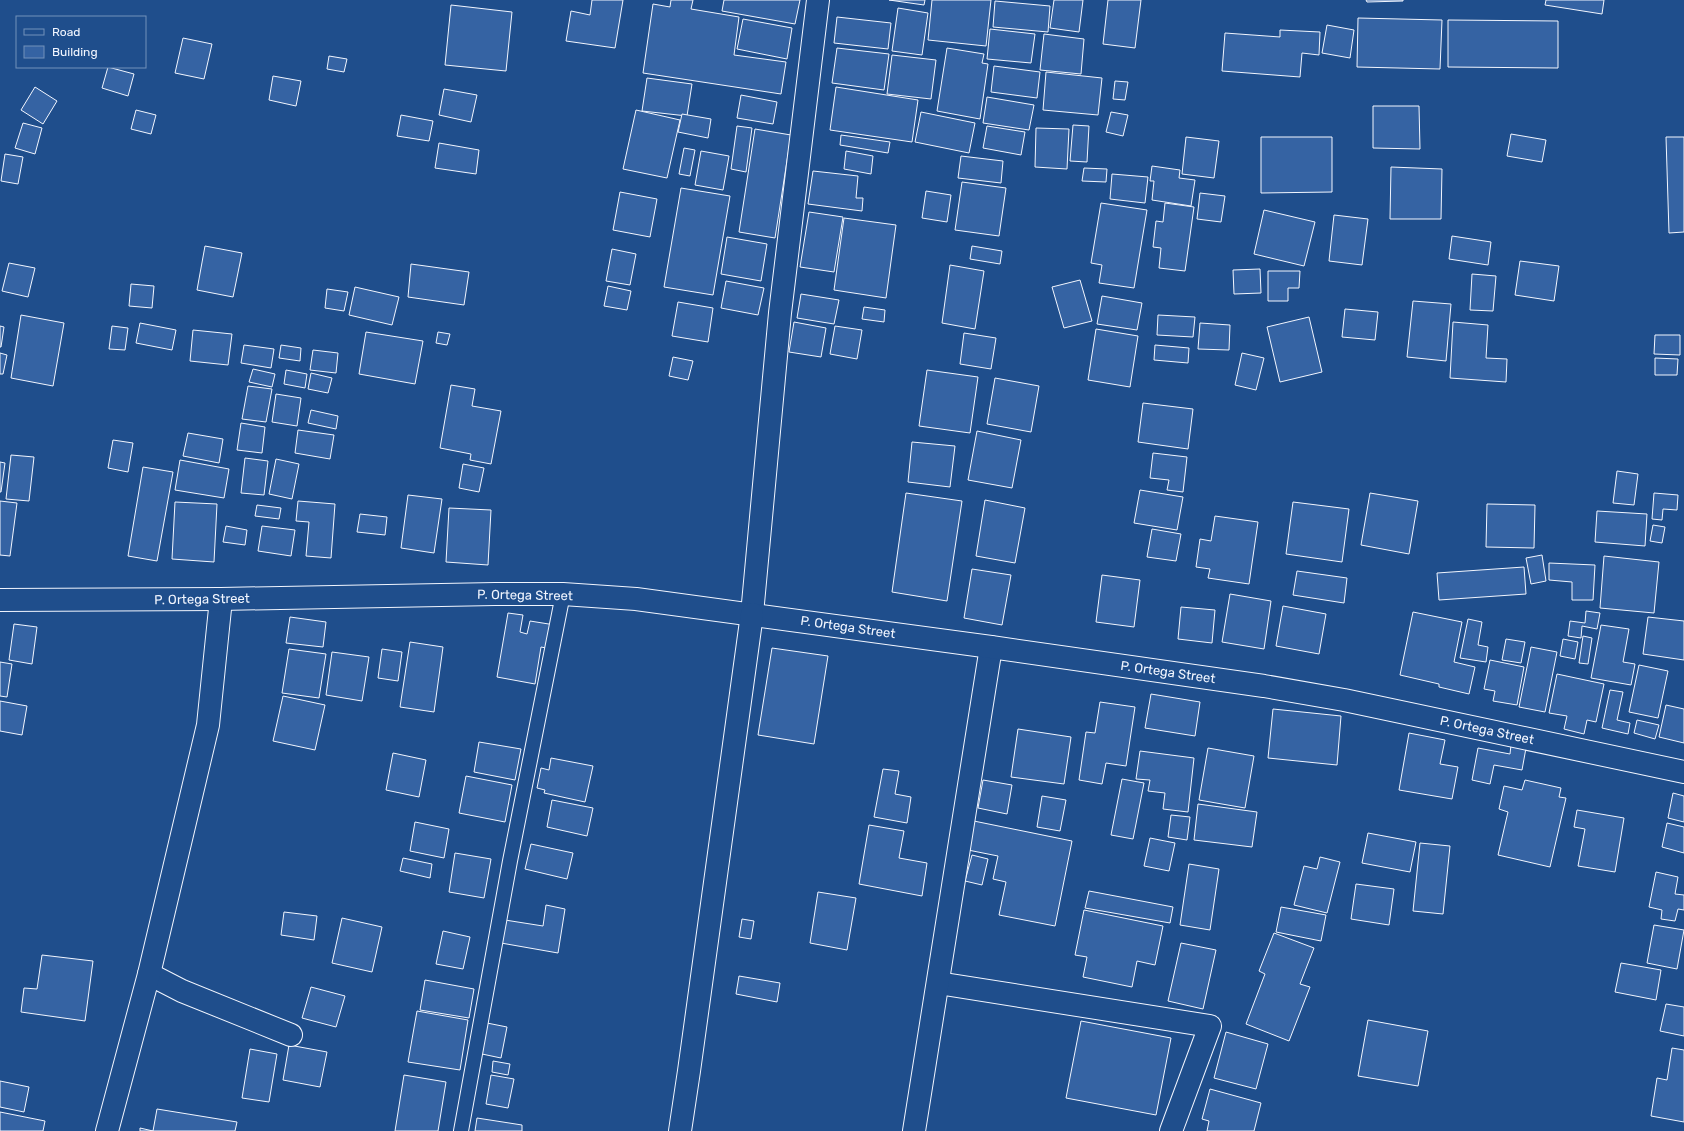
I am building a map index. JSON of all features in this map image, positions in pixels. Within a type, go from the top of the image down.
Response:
[{"type":"street","points":[[680,1131],[752,614],[780,313],[818,0]]},
{"type":"street","name":"P. Ortega Street","points":[[0,600],[221,599],[495,594],[562,594],[636,599],[1180,673],[1344,700],[1684,772]]},
{"type":"street","points":[[107,1131],[149,974],[208,725],[221,599]]},
{"type":"street","points":[[914,1131],[991,647]]},
{"type":"street","points":[[149,974],[182,991],[290,1035]]},
{"type":"street","points":[[938,983],[1210,1026],[1171,1131]]},
{"type":"lane","points":[[461,1131],[510,861],[562,594]]},
{"type":"building","points":[[592,0],[623,0],[615,48],[566,41],[571,11],[590,15]]},
{"type":"building","points":[[671,0],[693,0],[691,9],[739,17],[734,55],[786,62],[781,94],[643,73],[653,4],[670,7]]},
{"type":"building","points":[[724,0],[800,0],[795,24],[722,11]]},
{"type":"building","points":[[889,0],[925,0],[924,5]]},
{"type":"building","points":[[932,0],[991,0],[986,46],[928,40]]},
{"type":"building","points":[[1054,0],[1083,0],[1079,32],[1050,28]]},
{"type":"building","points":[[1108,0],[1141,0],[1135,48],[1103,44]]},
{"type":"building","points":[[1366,0],[1403,0],[1403,1],[1367,2]]},
{"type":"building","points":[[1546,0],[1604,0],[1602,14],[1545,5]]},
{"type":"building","points":[[995,1],[1050,6],[1048,32],[993,27]]},
{"type":"building","points":[[451,5],[512,12],[506,71],[445,65]]},
{"type":"building","points":[[898,8],[928,13],[922,55],[892,51]]},
{"type":"building","points":[[837,17],[891,23],[888,49],[834,43]]},
{"type":"building","points":[[1358,18],[1442,20],[1440,69],[1357,67]]},
{"type":"building","points":[[743,19],[792,28],[787,59],[737,49]]},
{"type":"building","points":[[1448,20],[1558,21],[1558,68],[1448,67]]},
{"type":"building","points":[[1327,25],[1354,30],[1350,58],[1322,53]]},
{"type":"building","points":[[990,29],[1035,34],[1031,63],[987,59]]},
{"type":"building","points":[[1280,30],[1320,32],[1319,55],[1302,53],[1300,77],[1222,71],[1225,33],[1280,37]]},
{"type":"building","points":[[1044,34],[1084,39],[1081,74],[1040,70]]},
{"type":"building","points":[[183,38],[212,44],[204,79],[175,73]]},
{"type":"building","points":[[837,48],[889,54],[884,90],[832,83]]},
{"type":"building","points":[[947,48],[984,54],[982,63],[988,64],[980,119],[937,111]]},
{"type":"building","points":[[892,55],[936,60],[931,99],[887,94]]},
{"type":"building","points":[[329,56],[347,59],[344,72],[327,69]]},
{"type":"building","points":[[994,66],[1040,72],[1037,98],[991,92]]},
{"type":"building","points":[[108,68],[134,74],[128,96],[102,88]]},
{"type":"building","points":[[1046,72],[1102,78],[1098,115],[1043,110]]},
{"type":"building","points":[[273,76],[301,81],[296,106],[269,100]]},
{"type":"building","points":[[647,78],[692,84],[687,116],[642,111]]},
{"type":"building","points":[[1115,81],[1128,82],[1125,100],[1113,99]]},
{"type":"building","points":[[35,87],[57,101],[43,124],[21,110]]},
{"type":"building","points":[[836,87],[918,100],[912,142],[830,130]]},
{"type":"building","points":[[444,89],[477,95],[471,122],[439,115]]},
{"type":"building","points":[[741,95],[777,102],[773,124],[737,118]]},
{"type":"building","points":[[987,97],[1034,105],[1029,130],[983,123]]},
{"type":"building","points":[[1373,106],[1419,106],[1420,149],[1373,148]]},
{"type":"building","points":[[136,110],[156,115],[151,134],[131,129]]},
{"type":"building","points":[[636,110],[680,120],[667,178],[623,169]]},
{"type":"building","points":[[921,112],[975,123],[969,153],[915,142]]},
{"type":"building","points":[[1111,112],[1128,115],[1123,136],[1106,132]]},
{"type":"building","points":[[682,114],[711,119],[708,138],[678,132]]},
{"type":"building","points":[[401,115],[433,121],[429,141],[397,136]]},
{"type":"building","points":[[23,123],[42,128],[35,154],[15,148]]},
{"type":"building","points":[[1073,125],[1089,126],[1087,162],[1070,161]]},
{"type":"building","points":[[737,126],[752,128],[746,172],[731,169]]},
{"type":"building","points":[[987,126],[1025,132],[1021,155],[983,148]]},
{"type":"building","points":[[1036,128],[1069,129],[1067,169],[1035,167]]},
{"type":"building","points":[[755,129],[791,135],[775,238],[739,232]]},
{"type":"building","points":[[1511,134],[1546,140],[1542,162],[1507,156]]},
{"type":"building","points":[[841,135],[890,142],[888,153],[840,145]]},
{"type":"building","points":[[1186,137],[1219,141],[1214,178],[1182,174]]},
{"type":"building","points":[[1261,137],[1332,137],[1332,192],[1261,193]]},
{"type":"building","points":[[1666,137],[1684,137],[1684,232],[1669,233]]},
{"type":"building","points":[[439,143],[479,150],[476,174],[435,168]]},
{"type":"building","points":[[684,148],[695,150],[690,176],[679,174]]},
{"type":"building","points":[[701,151],[729,156],[723,190],[695,185]]},
{"type":"building","points":[[846,151],[873,156],[871,174],[844,169]]},
{"type":"building","points":[[5,154],[23,157],[18,184],[1,181]]},
{"type":"building","points":[[961,156],[1003,161],[1001,183],[958,178]]},
{"type":"building","points":[[1152,166],[1180,170],[1179,178],[1195,180],[1191,206],[1152,200],[1154,181],[1150,181]]},
{"type":"building","points":[[1391,167],[1442,169],[1441,219],[1390,219]]},
{"type":"building","points":[[1084,168],[1107,169],[1106,182],[1082,181]]},
{"type":"building","points":[[813,171],[858,176],[856,198],[863,198],[862,211],[808,204]]},
{"type":"building","points":[[1112,174],[1148,177],[1145,203],[1110,199]]},
{"type":"building","points":[[962,182],[1006,188],[999,236],[955,230]]},
{"type":"building","points":[[681,188],[730,196],[713,295],[664,287]]},
{"type":"building","points":[[926,191],[951,195],[947,222],[922,218]]},
{"type":"building","points":[[620,192],[657,199],[650,237],[613,230]]},
{"type":"building","points":[[1200,193],[1225,196],[1221,222],[1197,219]]},
{"type":"building","points":[[1101,203],[1147,210],[1134,288],[1099,283],[1102,265],[1091,263]]},
{"type":"building","points":[[1165,203],[1194,207],[1185,271],[1159,268],[1161,248],[1153,247],[1156,221],[1163,222]]},
{"type":"building","points":[[1264,210],[1315,222],[1304,266],[1254,254]]},
{"type":"building","points":[[809,212],[843,217],[834,272],[800,267]]},
{"type":"building","points":[[1334,215],[1368,219],[1362,265],[1329,261]]},
{"type":"building","points":[[844,218],[896,225],[886,298],[834,290]]},
{"type":"building","points":[[1452,236],[1491,242],[1488,265],[1449,259]]},
{"type":"building","points":[[727,237],[767,244],[761,281],[721,274]]},
{"type":"building","points":[[205,246],[242,253],[233,297],[197,290]]},
{"type":"building","points":[[972,246],[1002,251],[1000,264],[970,259]]},
{"type":"building","points":[[612,249],[636,254],[630,285],[606,281]]},
{"type":"building","points":[[1520,261],[1559,266],[1554,301],[1515,295]]},
{"type":"building","points":[[9,263],[35,268],[28,297],[2,291]]},
{"type":"building","points":[[411,264],[469,272],[464,305],[408,297]]},
{"type":"building","points":[[950,265],[984,271],[975,329],[942,323]]},
{"type":"building","points":[[1260,269],[1261,293],[1234,294],[1233,270]]},
{"type":"building","points":[[1268,271],[1300,271],[1299,288],[1288,288],[1288,301],[1268,301]]},
{"type":"building","points":[[1472,274],[1496,276],[1493,311],[1470,310]]},
{"type":"building","points":[[1080,280],[1092,321],[1064,328],[1052,287]]},
{"type":"building","points":[[726,281],[764,288],[758,315],[721,308]]},
{"type":"building","points":[[131,284],[154,286],[152,308],[129,306]]},
{"type":"building","points":[[608,286],[631,291],[627,310],[604,306]]},
{"type":"building","points":[[355,287],[399,297],[392,325],[349,315]]},
{"type":"building","points":[[327,289],[348,292],[344,311],[325,308]]},
{"type":"building","points":[[801,294],[839,300],[834,324],[797,318]]},
{"type":"building","points":[[1102,296],[1142,303],[1137,330],[1097,324]]},
{"type":"building","points":[[1413,301],[1451,304],[1446,361],[1407,357]]},
{"type":"building","points":[[678,302],[713,308],[708,342],[672,336]]},
{"type":"building","points":[[864,307],[885,310],[884,322],[862,319]]},
{"type":"building","points":[[1345,309],[1378,312],[1375,340],[1342,337]]},
{"type":"building","points":[[21,315],[64,323],[53,386],[11,378]]},
{"type":"building","points":[[1158,315],[1195,317],[1193,337],[1157,335]]},
{"type":"building","points":[[1309,317],[1322,372],[1280,382],[1267,327]]},
{"type":"building","points":[[794,322],[826,328],[821,357],[789,352]]},
{"type":"building","points":[[1453,322],[1488,325],[1486,358],[1507,359],[1506,382],[1450,378]]},
{"type":"building","points":[[140,323],[176,330],[172,350],[136,343]]},
{"type":"building","points":[[1200,323],[1230,325],[1229,350],[1198,349]]},
{"type":"building","points":[[0,326],[4,327],[1,347],[0,347]]},
{"type":"building","points":[[112,326],[128,328],[125,350],[109,349]]},
{"type":"building","points":[[835,326],[862,330],[857,359],[830,354]]},
{"type":"building","points":[[1096,329],[1138,336],[1130,387],[1088,380]]},
{"type":"building","points":[[193,330],[232,334],[228,365],[190,361]]},
{"type":"building","points":[[366,332],[423,341],[415,384],[359,374]]},
{"type":"building","points":[[438,332],[450,334],[447,345],[436,343]]},
{"type":"building","points":[[964,333],[996,338],[991,369],[960,364]]},
{"type":"building","points":[[1655,335],[1680,335],[1680,355],[1654,354]]},
{"type":"building","points":[[244,345],[274,349],[271,368],[241,363]]},
{"type":"building","points":[[281,345],[301,348],[300,361],[279,358]]},
{"type":"building","points":[[1155,345],[1189,348],[1188,363],[1154,360]]},
{"type":"building","points":[[313,350],[338,353],[336,373],[310,370]]},
{"type":"building","points":[[0,353],[7,355],[3,374],[0,374]]},
{"type":"building","points":[[1242,353],[1264,358],[1256,390],[1235,385]]},
{"type":"building","points":[[673,357],[693,361],[688,380],[669,376]]},
{"type":"building","points":[[1655,358],[1678,359],[1677,375],[1655,375]]},
{"type":"building","points":[[253,369],[275,374],[272,387],[249,382]]},
{"type":"building","points":[[286,370],[307,374],[305,388],[284,384]]},
{"type":"building","points":[[927,370],[978,377],[970,433],[919,426]]},
{"type":"building","points":[[311,373],[332,378],[328,393],[308,389]]},
{"type":"building","points":[[995,378],[1039,386],[1031,432],[987,424]]},
{"type":"building","points":[[451,385],[475,389],[472,406],[501,411],[491,464],[470,460],[471,454],[440,448]]},
{"type":"building","points":[[248,386],[272,389],[266,422],[242,419]]},
{"type":"building","points":[[276,394],[301,398],[297,426],[272,422]]},
{"type":"building","points":[[1143,403],[1193,409],[1188,449],[1138,442]]},
{"type":"building","points":[[311,410],[338,416],[336,429],[308,423]]},
{"type":"building","points":[[241,423],[265,427],[262,453],[237,450]]},
{"type":"building","points":[[298,430],[334,435],[330,459],[295,453]]},
{"type":"building","points":[[977,431],[1021,440],[1012,488],[968,480]]},
{"type":"building","points":[[188,433],[223,439],[219,463],[183,456]]},
{"type":"building","points":[[113,440],[133,443],[128,472],[108,468]]},
{"type":"building","points":[[912,442],[955,446],[950,487],[908,482]]},
{"type":"building","points":[[1153,453],[1187,457],[1183,492],[1167,490],[1169,480],[1150,478]]},
{"type":"building","points":[[11,455],[34,457],[29,501],[6,499]]},
{"type":"building","points":[[245,458],[268,461],[264,495],[241,493]]},
{"type":"building","points":[[276,459],[299,464],[292,499],[269,494]]},
{"type":"building","points":[[180,460],[229,469],[224,498],[175,490]]},
{"type":"building","points":[[0,462],[5,463],[1,492],[0,492]]},
{"type":"building","points":[[463,464],[484,468],[479,492],[459,488]]},
{"type":"building","points":[[143,467],[173,472],[157,561],[128,556]]},
{"type":"building","points":[[1617,471],[1638,474],[1634,505],[1613,503]]},
{"type":"building","points":[[1140,490],[1183,497],[1177,530],[1134,523]]},
{"type":"building","points":[[906,493],[962,501],[947,601],[892,592]]},
{"type":"building","points":[[1370,493],[1418,501],[1409,554],[1361,545]]},
{"type":"building","points":[[1654,493],[1678,495],[1677,510],[1663,509],[1662,520],[1652,519]]},
{"type":"building","points":[[408,495],[442,499],[434,553],[401,548]]},
{"type":"building","points":[[985,500],[1025,508],[1015,563],[976,556]]},
{"type":"building","points":[[0,501],[17,503],[10,556],[0,555]]},
{"type":"building","points":[[298,501],[335,504],[331,558],[306,556],[309,522],[296,521]]},
{"type":"building","points":[[175,502],[217,504],[214,562],[172,559]]},
{"type":"building","points":[[1293,502],[1349,509],[1342,562],[1286,554]]},
{"type":"building","points":[[1487,504],[1535,505],[1534,548],[1486,547]]},
{"type":"building","points":[[257,505],[281,508],[279,519],[255,516]]},
{"type":"building","points":[[449,508],[491,510],[488,565],[446,562]]},
{"type":"building","points":[[1597,511],[1647,514],[1645,546],[1595,542]]},
{"type":"building","points":[[360,514],[387,517],[385,535],[357,532]]},
{"type":"building","points":[[1215,516],[1258,522],[1249,584],[1208,578],[1210,569],[1196,567],[1200,539],[1211,541]]},
{"type":"building","points":[[1653,525],[1665,527],[1662,543],[1650,541]]},
{"type":"building","points":[[226,526],[247,530],[245,545],[223,542]]},
{"type":"building","points":[[262,526],[295,530],[291,556],[258,551]]},
{"type":"building","points":[[1152,529],[1181,534],[1176,561],[1147,557]]},
{"type":"building","points":[[1542,555],[1546,581],[1531,584],[1526,558]]},
{"type":"building","points":[[1604,556],[1659,562],[1654,613],[1600,608]]},
{"type":"building","points":[[1549,563],[1595,565],[1593,600],[1572,600],[1572,582],[1549,580]]},
{"type":"building","points":[[1524,567],[1526,594],[1439,600],[1437,573]]},
{"type":"building","points":[[972,569],[1011,575],[1002,625],[964,618]]},
{"type":"building","points":[[1297,571],[1347,578],[1344,603],[1293,595]]},
{"type":"building","points":[[1102,575],[1140,580],[1134,627],[1096,622]]},
{"type":"building","points":[[1230,594],[1271,601],[1264,649],[1222,642]]},
{"type":"building","points":[[1283,606],[1326,614],[1319,654],[1276,646]]},
{"type":"building","points":[[1181,607],[1215,610],[1212,643],[1178,639]]},
{"type":"building","points":[[1586,611],[1600,613],[1597,629],[1582,626],[1581,638],[1568,636],[1570,621],[1585,623]]},
{"type":"building","points":[[1413,612],[1462,622],[1454,662],[1475,667],[1469,694],[1439,687],[1439,684],[1400,675]]},
{"type":"building","points":[[508,613],[523,615],[520,632],[527,634],[530,621],[555,625],[551,649],[541,647],[535,684],[497,677]]},
{"type":"building","points":[[290,617],[326,622],[323,647],[286,643]]},
{"type":"building","points":[[1648,617],[1684,621],[1684,660],[1643,654]]},
{"type":"building","points":[[1468,619],[1482,622],[1478,645],[1488,647],[1486,662],[1460,658]]},
{"type":"building","points":[[14,624],[37,627],[32,664],[9,660]]},
{"type":"building","points":[[1601,625],[1629,629],[1623,662],[1635,664],[1631,685],[1591,678]]},
{"type":"building","points":[[1583,636],[1592,638],[1588,664],[1579,663]]},
{"type":"building","points":[[1506,639],[1525,642],[1521,663],[1502,660]]},
{"type":"building","points":[[1563,639],[1578,642],[1575,659],[1560,656]]},
{"type":"building","points":[[410,642],[443,647],[434,712],[400,707]]},
{"type":"building","points":[[1531,647],[1557,652],[1545,712],[1519,707]]},
{"type":"building","points":[[772,648],[828,656],[814,744],[758,735]]},
{"type":"building","points":[[289,649],[326,654],[319,698],[282,693]]},
{"type":"building","points":[[382,649],[402,652],[398,681],[378,678]]},
{"type":"building","points":[[332,652],[369,657],[362,701],[326,695]]},
{"type":"building","points":[[1490,660],[1524,667],[1517,705],[1493,701],[1495,691],[1484,689]]},
{"type":"building","points":[[0,662],[12,664],[7,697],[0,696]]},
{"type":"building","points":[[1639,665],[1668,671],[1658,718],[1629,712]]},
{"type":"building","points":[[1557,674],[1604,684],[1596,722],[1587,720],[1584,734],[1564,729],[1567,716],[1549,713]]},
{"type":"building","points":[[1610,690],[1623,692],[1617,720],[1630,723],[1628,734],[1602,728]]},
{"type":"building","points":[[1151,694],[1200,702],[1195,736],[1145,728]]},
{"type":"building","points":[[283,696],[325,705],[315,750],[273,741]]},
{"type":"building","points":[[0,701],[27,706],[22,735],[0,731]]},
{"type":"building","points":[[1100,702],[1135,707],[1126,766],[1106,763],[1102,784],[1079,780],[1086,732],[1095,733]]},
{"type":"building","points":[[1666,705],[1684,709],[1684,743],[1659,737]]},
{"type":"building","points":[[1273,709],[1341,716],[1337,765],[1268,758]]},
{"type":"building","points":[[1637,720],[1659,725],[1655,739],[1634,733]]},
{"type":"building","points":[[1018,729],[1071,737],[1064,784],[1011,777]]},
{"type":"building","points":[[1409,733],[1445,740],[1440,764],[1458,767],[1452,799],[1399,790]]},
{"type":"building","points":[[479,742],[521,749],[515,780],[474,772]]},
{"type":"building","points":[[1511,745],[1526,748],[1522,770],[1494,765],[1490,784],[1472,780],[1478,748],[1510,754]]},
{"type":"building","points":[[1208,748],[1254,756],[1245,808],[1199,800]]},
{"type":"building","points":[[1140,751],[1194,758],[1188,812],[1163,809],[1165,793],[1148,791],[1150,780],[1136,779]]},
{"type":"building","points":[[393,753],[426,760],[419,797],[386,790]]},
{"type":"building","points":[[551,758],[593,766],[585,802],[544,793],[545,790],[537,788],[541,768],[549,770]]},
{"type":"building","points":[[883,769],[899,771],[895,794],[911,797],[907,823],[874,817]]},
{"type":"building","points":[[466,776],[512,785],[505,822],[459,813]]},
{"type":"building","points":[[1122,779],[1144,783],[1133,839],[1111,835]]},
{"type":"building","points":[[983,780],[1012,785],[1007,814],[978,808]]},
{"type":"building","points":[[1525,780],[1561,788],[1559,797],[1566,798],[1550,867],[1498,855],[1508,812],[1499,809],[1504,786],[1522,790]]},
{"type":"building","points":[[1673,793],[1684,796],[1684,822],[1668,818]]},
{"type":"building","points":[[1042,796],[1066,800],[1060,831],[1037,827]]},
{"type":"building","points":[[552,800],[593,808],[587,836],[547,827]]},
{"type":"building","points":[[1198,804],[1257,812],[1252,847],[1194,840]]},
{"type":"building","points":[[1577,810],[1624,818],[1615,872],[1578,866],[1585,829],[1574,827]]},
{"type":"building","points":[[1171,815],[1190,817],[1187,840],[1168,837]]},
{"type":"building","points":[[964,819],[1072,841],[1055,926],[999,915],[1006,882],[993,879],[998,856],[958,848]]},
{"type":"building","points":[[415,822],[449,829],[444,858],[410,851]]},
{"type":"building","points":[[1667,823],[1684,827],[1684,853],[1662,847]]},
{"type":"building","points":[[869,825],[904,831],[899,858],[927,863],[922,896],[859,884]]},
{"type":"building","points":[[1368,833],[1416,842],[1410,872],[1362,863]]},
{"type":"building","points":[[1150,838],[1175,843],[1169,871],[1144,866]]},
{"type":"building","points":[[1420,843],[1450,846],[1443,914],[1413,911]]},
{"type":"building","points":[[531,844],[573,853],[567,879],[525,869]]},
{"type":"building","points":[[455,853],[491,859],[484,898],[449,892]]},
{"type":"building","points":[[972,855],[988,859],[982,885],[965,881]]},
{"type":"building","points":[[1320,857],[1340,862],[1327,913],[1294,905],[1304,866],[1317,869]]},
{"type":"building","points":[[403,858],[432,864],[430,878],[400,871]]},
{"type":"building","points":[[1189,864],[1219,869],[1210,930],[1180,925]]},
{"type":"building","points":[[1656,872],[1678,877],[1675,894],[1684,895],[1684,910],[1678,909],[1675,921],[1661,919],[1662,910],[1649,907]]},
{"type":"building","points":[[1356,884],[1394,889],[1389,925],[1351,919]]},
{"type":"building","points":[[1089,891],[1173,907],[1170,923],[1085,908]]},
{"type":"building","points":[[818,892],[856,898],[847,950],[810,943]]},
{"type":"building","points":[[546,905],[565,909],[558,953],[501,943],[505,920],[543,926]]},
{"type":"building","points":[[1281,907],[1326,915],[1321,941],[1276,932]]},
{"type":"building","points":[[1084,910],[1163,926],[1155,965],[1137,961],[1132,987],[1083,977],[1087,957],[1075,955]]},
{"type":"building","points":[[284,912],[317,916],[314,940],[281,935]]},
{"type":"building","points":[[342,918],[382,927],[372,972],[332,963]]},
{"type":"building","points":[[742,919],[754,921],[751,939],[739,937]]},
{"type":"building","points":[[1654,925],[1684,930],[1677,969],[1647,963]]},
{"type":"building","points":[[443,931],[470,937],[463,969],[436,964]]},
{"type":"building","points":[[1274,933],[1314,948],[1300,984],[1310,987],[1289,1041],[1246,1024],[1265,974],[1259,971]]},
{"type":"building","points":[[1181,943],[1216,950],[1203,1009],[1168,1001]]},
{"type":"building","points":[[42,955],[93,961],[85,1021],[21,1012],[24,988],[37,989]]},
{"type":"building","points":[[1621,963],[1661,970],[1656,1000],[1615,992]]},
{"type":"building","points":[[739,976],[780,983],[777,1002],[736,994]]},
{"type":"building","points":[[425,980],[474,989],[469,1018],[420,1010]]},
{"type":"building","points":[[311,987],[345,996],[336,1027],[302,1018]]},
{"type":"building","points":[[1666,1004],[1684,1007],[1684,1036],[1660,1031]]},
{"type":"building","points":[[417,1011],[468,1020],[460,1070],[408,1062]]},
{"type":"building","points":[[1368,1020],[1428,1031],[1418,1086],[1358,1076]]},
{"type":"building","points":[[1081,1021],[1171,1038],[1156,1115],[1066,1098]]},
{"type":"building","points":[[487,1023],[507,1027],[501,1058],[482,1054]]},
{"type":"building","points":[[1226,1032],[1268,1044],[1256,1089],[1214,1078]]},
{"type":"building","points":[[289,1045],[327,1052],[320,1087],[283,1080]]},
{"type":"building","points":[[1672,1048],[1684,1050],[1684,1122],[1651,1116],[1657,1078],[1667,1080]]},
{"type":"building","points":[[250,1049],[277,1054],[269,1102],[242,1098]]},
{"type":"building","points":[[493,1061],[510,1064],[508,1075],[492,1072]]},
{"type":"building","points":[[404,1075],[446,1082],[438,1131],[395,1131]]},
{"type":"building","points":[[491,1075],[514,1079],[508,1108],[486,1104]]},
{"type":"building","points":[[0,1081],[29,1087],[24,1112],[0,1107]]},
{"type":"building","points":[[1210,1089],[1261,1103],[1254,1131],[1207,1131],[1209,1121],[1202,1119]]},
{"type":"building","points":[[157,1109],[237,1122],[235,1131],[153,1131]]},
{"type":"building","points":[[0,1112],[45,1121],[43,1131],[0,1131]]},
{"type":"building","points":[[477,1118],[522,1125],[522,1131],[475,1131]]},
{"type":"building","points":[[140,1128],[153,1131],[140,1131]]}]
